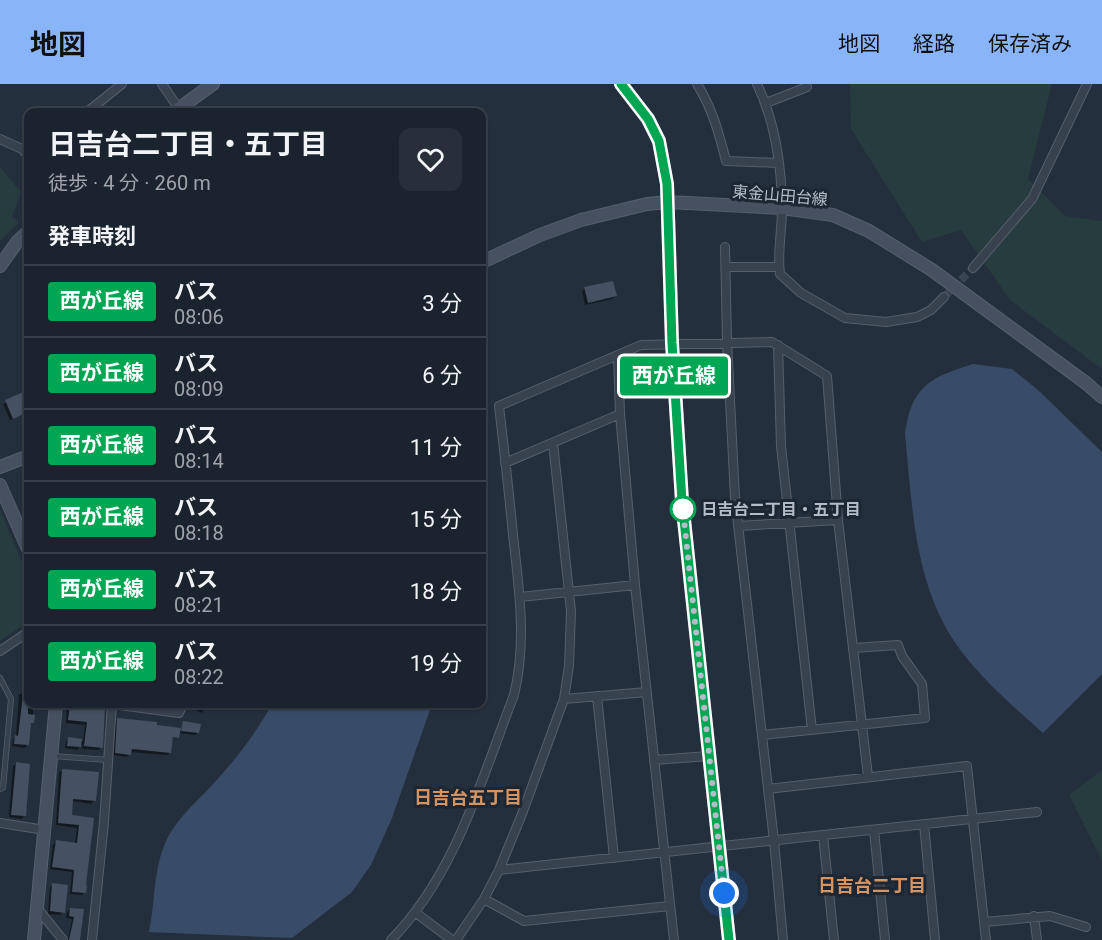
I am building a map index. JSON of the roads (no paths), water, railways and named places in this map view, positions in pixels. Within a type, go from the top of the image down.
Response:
[{"type":"street","points":[[92,108],[122,84]]},
{"type":"street","points":[[162,84],[176,108]]},
{"type":"street","points":[[180,108],[213,84]]},
{"type":"street","points":[[621,84],[648,119],[659,141],[667,184],[672,343],[682,501],[729,940]]},
{"type":"street","points":[[697,84],[706,98],[718,127],[726,161],[779,163]]},
{"type":"street","points":[[757,84],[766,103],[779,163],[782,208],[780,274],[801,293],[845,318],[886,322],[917,317],[931,310],[944,297]]},
{"type":"street","points":[[766,103],[807,87],[806,84]]},
{"type":"street","points":[[973,268],[1032,199],[1087,84]]},
{"type":"street","points":[[0,139],[24,151]]},
{"type":"street","name":"東金山田台線","points":[[486,260],[540,235],[581,220],[647,204],[668,202],[782,208],[833,215],[869,231],[932,270],[1102,397]]},
{"type":"street","points":[[0,266],[24,236]]},
{"type":"street","points":[[725,247],[727,341],[738,526],[783,940]]},
{"type":"street","points":[[726,267],[779,267]]},
{"type":"street","points":[[391,940],[416,913],[451,856],[514,695],[519,674],[522,643],[520,597],[499,406],[641,345],[727,341],[772,342],[827,376],[838,520],[868,776]]},
{"type":"street","points":[[778,345],[781,446],[812,730]]},
{"type":"street","points":[[618,355],[620,414],[635,585],[674,940]]},
{"type":"street","points":[[506,463],[620,414]]},
{"type":"street","points":[[416,913],[454,940],[484,899],[499,870],[522,814],[564,699],[572,638],[570,591],[553,443]]},
{"type":"street","points":[[0,467],[24,458]]},
{"type":"street","points":[[0,484],[24,540]]},
{"type":"street","points":[[738,526],[838,520]]},
{"type":"street","points":[[520,597],[635,585]]},
{"type":"street","points":[[0,651],[24,635]]},
{"type":"street","points":[[762,735],[925,718],[922,684],[902,656],[898,645],[854,648]]},
{"type":"street","points":[[564,699],[646,692]]},
{"type":"street","points":[[597,696],[614,858]]},
{"type":"street","points":[[34,940],[56,708]]},
{"type":"street","points":[[92,940],[104,822],[112,708]]},
{"type":"street","points":[[146,708],[179,712],[181,708]]},
{"type":"street","points":[[654,760],[709,756]]},
{"type":"street","points":[[768,789],[967,766],[986,940]]},
{"type":"street","points":[[499,870],[1037,812]]},
{"type":"street","points":[[0,823],[45,830]]},
{"type":"street","points":[[924,824],[935,940]]},
{"type":"street","points":[[874,830],[885,940]]},
{"type":"street","points":[[823,835],[834,940]]},
{"type":"street","points":[[484,899],[524,921],[670,906]]},
{"type":"street","points":[[37,908],[63,940]]},
{"type":"street","points":[[1034,916],[1037,940]]},
{"type":"street","points":[[984,922],[1050,916],[1086,927]]},
{"type":"lane","points":[[0,678],[11,699],[3,788],[0,789]]},
{"type":"lane","points":[[52,756],[108,760]]},
{"type":"water","points":[[973,364],[1012,369],[1038,390],[1102,452],[1102,674],[1043,733],[985,679],[954,641],[930,593],[917,541],[905,434],[912,405],[918,394],[935,379]]},
{"type":"water","points":[[270,708],[431,708],[392,818],[371,865],[352,892],[292,938],[149,932],[160,857],[169,836],[186,812],[238,754]]},
{"type":"tunnel","points":[[944,297],[973,268]]},
{"type":"place","name":"日吉台二丁目・五丁目","points":[[683,509]]},
{"type":"district","name":"日吉台五丁目","points":[[468,798]]},
{"type":"district","name":"日吉台二丁目","points":[[872,886]]}]
